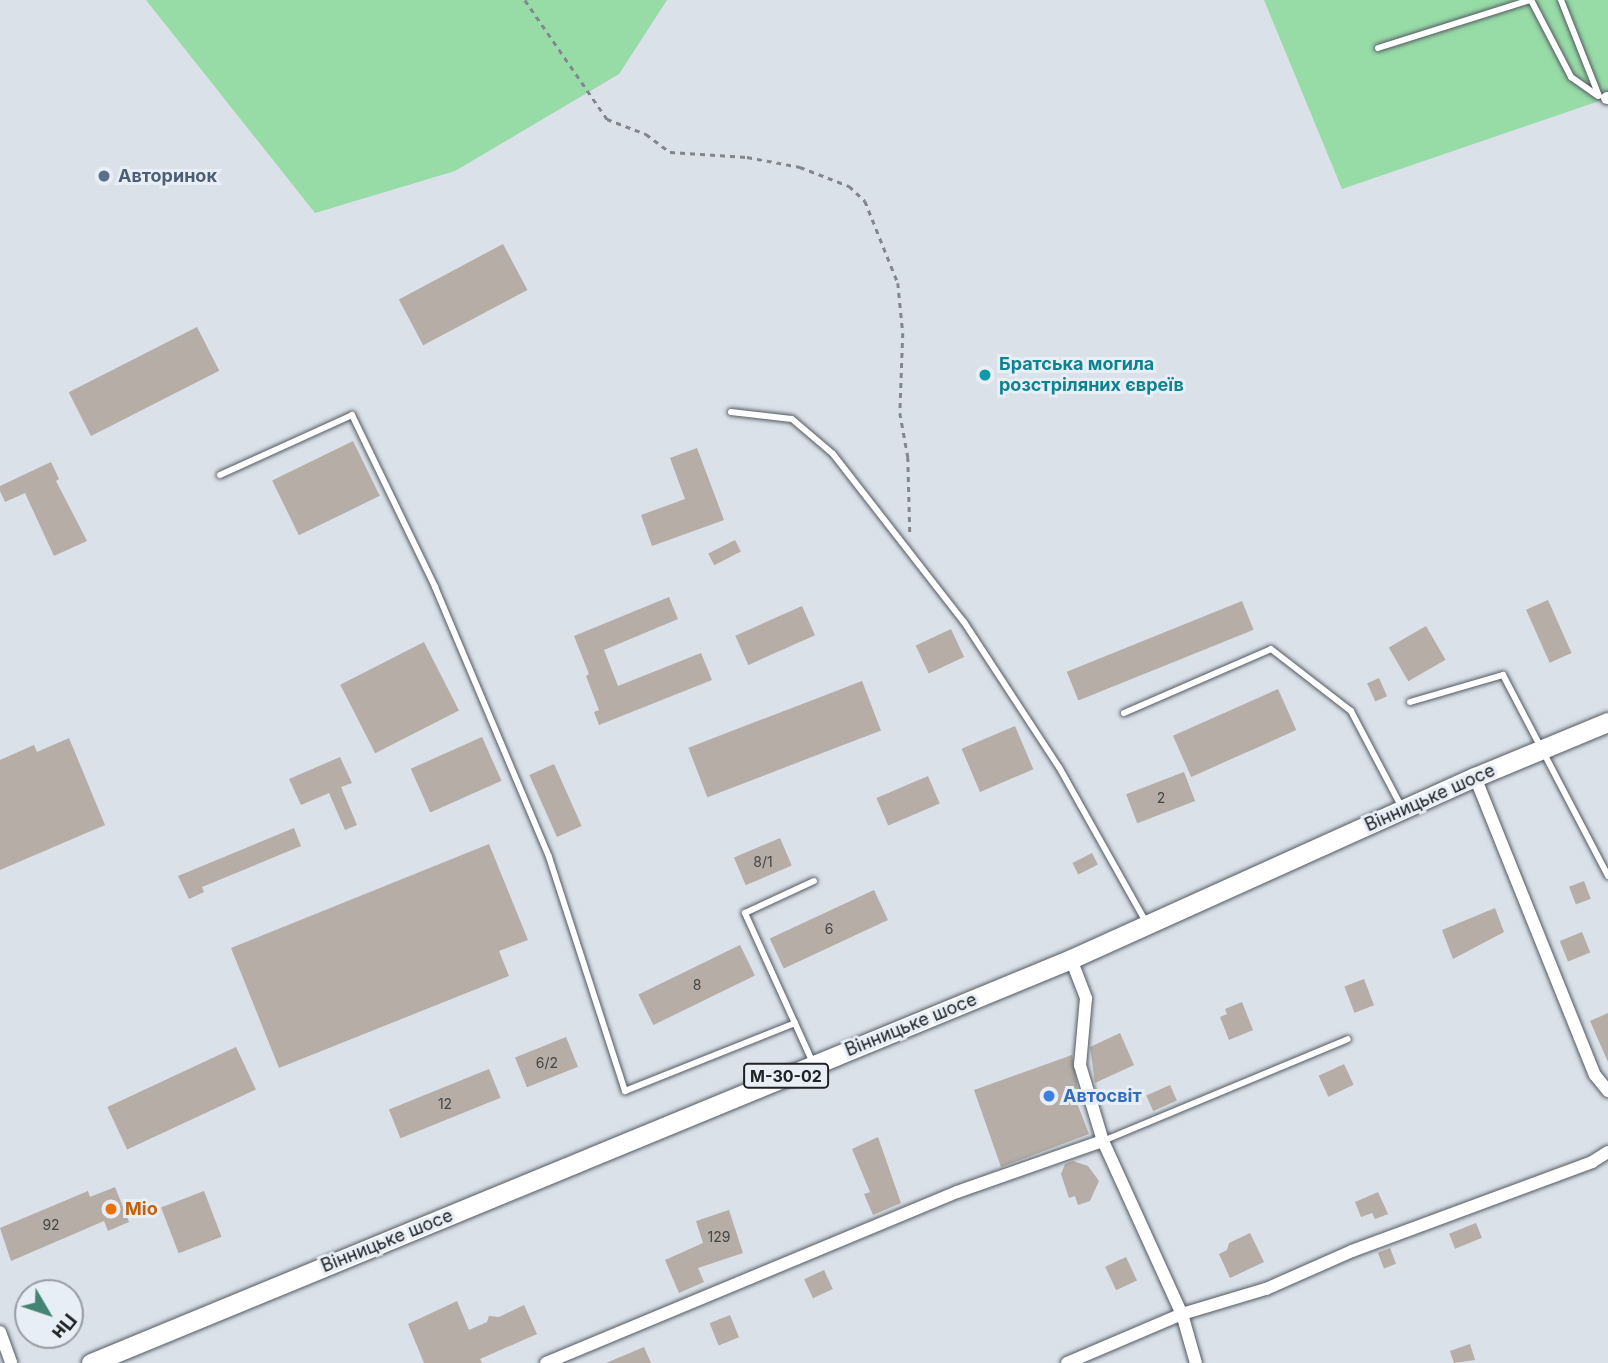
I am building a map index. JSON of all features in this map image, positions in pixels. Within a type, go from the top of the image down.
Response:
[{"type":"main road","name":"Вінницьке шосе","points":[[92,1363],[1071,959],[1475,777],[1608,722]]},
{"type":"street","points":[[1475,777],[1607,1093]]},
{"type":"street","points":[[1071,959],[1086,998],[1080,1065],[1103,1141],[1182,1314],[1196,1363]]},
{"type":"street","points":[[546,1363],[957,1192],[1103,1141]]},
{"type":"street","points":[[1067,1363],[1182,1314],[1266,1289],[1365,1246],[1592,1162],[1608,1152]]},
{"type":"street","points":[[0,1332],[11,1363]]},
{"type":"lane","points":[[1378,48],[1530,0],[1571,77],[1605,97]]},
{"type":"lane","points":[[1561,0],[1605,97]]},
{"type":"lane","points":[[731,412],[792,419],[833,454],[911,559],[964,622],[1059,767],[1148,926]]},
{"type":"lane","points":[[220,475],[352,415],[435,587],[549,857],[625,1091],[795,1023]]},
{"type":"lane","points":[[1125,713],[1271,649],[1351,712],[1403,810]]},
{"type":"lane","points":[[1410,702],[1503,675],[1608,876]]},
{"type":"lane","points":[[813,1065],[745,912],[814,881]]},
{"type":"lane","points":[[1103,1141],[1348,1039]]},
{"type":"path","points":[[525,0],[607,119],[646,134],[670,152],[747,157],[800,167],[849,186],[866,201],[898,284],[903,333],[900,414],[908,457],[911,559]]},
{"type":"green space","points":[[146,0],[667,0],[619,74],[455,171],[315,213]]},
{"type":"green space","points":[[1264,0],[1608,0],[1608,98],[1342,189]]},
{"type":"building","points":[[503,244],[527,290],[423,345],[399,299]]},
{"type":"building","points":[[197,327],[219,371],[91,436],[69,392]]},
{"type":"building","points":[[353,441],[380,496],[299,535],[272,480]]},
{"type":"building","points":[[697,448],[724,520],[652,546],[641,515],[685,499],[670,458]]},
{"type":"building","points":[[51,462],[59,479],[56,481],[87,541],[54,556],[25,493],[5,502],[0,491],[0,486]]},
{"type":"building","points":[[735,540],[741,552],[714,565],[708,554]]},
{"type":"building","points":[[669,597],[678,619],[604,650],[618,686],[701,653],[712,680],[599,725],[594,712],[599,710],[586,676],[589,674],[574,636]]},
{"type":"building","points":[[1548,600],[1572,653],[1550,663],[1526,610]]},
{"type":"building","points":[[1242,601],[1254,630],[1078,701],[1067,672]]},
{"type":"building","points":[[802,606],[815,635],[748,665],[735,636]]},
{"type":"building","points":[[1426,626],[1446,660],[1408,681],[1389,648]]},
{"type":"building","points":[[951,629],[964,657],[929,674],[916,645]]},
{"type":"building","points":[[424,642],[459,711],[375,753],[340,685]]},
{"type":"building","points":[[1379,678],[1387,696],[1375,702],[1367,683]]},
{"type":"building","points":[[862,681],[881,730],[707,797],[688,748]]},
{"type":"building","points":[[1278,689],[1296,730],[1191,777],[1173,736]]},
{"type":"building","points":[[1015,726],[1033,769],[980,792],[962,749]]},
{"type":"building","points":[[482,737],[502,781],[430,813],[411,769]]},
{"type":"building","points":[[69,738],[105,825],[0,870],[0,760],[34,745],[37,752]]},
{"type":"building","points":[[340,757],[352,783],[341,787],[357,825],[345,830],[329,793],[301,805],[289,779]]},
{"type":"building","points":[[554,764],[582,826],[557,837],[529,775]]},
{"type":"building","points":[[1184,772],[1195,801],[1137,823],[1126,794]]},
{"type":"building","points":[[928,776],[940,804],[888,825],[876,798]]},
{"type":"building","points":[[294,828],[301,846],[202,887],[204,892],[189,899],[178,876]]},
{"type":"building","points":[[780,838],[792,866],[746,885],[734,858]]},
{"type":"building","points":[[489,844],[528,940],[499,951],[509,976],[279,1068],[231,948]]},
{"type":"building","points":[[1092,853],[1098,865],[1078,875],[1072,863]]},
{"type":"building","points":[[1584,881],[1591,899],[1576,904],[1569,887]]},
{"type":"building","points":[[874,890],[888,920],[784,969],[770,939]]},
{"type":"building","points":[[1495,908],[1504,932],[1453,959],[1442,930]]},
{"type":"building","points":[[1582,932],[1590,952],[1568,961],[1560,941]]},
{"type":"building","points":[[740,945],[755,976],[653,1025],[638,995]]},
{"type":"building","points":[[1364,979],[1374,1005],[1354,1013],[1344,987]]},
{"type":"building","points":[[1242,1002],[1253,1030],[1229,1040],[1220,1017],[1227,1014],[1225,1009]]},
{"type":"building","points":[[1608,1013],[1608,1062],[1590,1021]]},
{"type":"building","points":[[1120,1033],[1134,1065],[1095,1083],[1090,1047]]},
{"type":"building","points":[[566,1037],[578,1067],[527,1087],[515,1058]]},
{"type":"building","points":[[236,1047],[256,1090],[127,1150],[107,1107]]},
{"type":"building","points":[[1072,1055],[1078,1090],[1073,1093],[1089,1134],[1001,1167],[974,1090]]},
{"type":"building","points":[[1344,1064],[1354,1085],[1328,1097],[1319,1076]]},
{"type":"building","points":[[489,1069],[501,1098],[400,1138],[389,1109]]},
{"type":"building","points":[[1170,1085],[1177,1101],[1153,1111],[1146,1096]]},
{"type":"building","points":[[878,1137],[901,1203],[873,1215],[864,1194],[870,1192],[852,1149]]},
{"type":"building","points":[[1073,1161],[1088,1166],[1099,1181],[1090,1201],[1078,1205],[1075,1196],[1069,1198],[1061,1174],[1065,1164]]},
{"type":"building","points":[[115,1187],[129,1222],[108,1231],[104,1221],[11,1261],[0,1228],[88,1191],[90,1197]]},
{"type":"building","points":[[204,1191],[222,1237],[179,1253],[161,1207]]},
{"type":"building","points":[[1378,1192],[1388,1214],[1375,1219],[1372,1213],[1361,1217],[1355,1202]]},
{"type":"building","points":[[729,1210],[743,1253],[698,1268],[704,1282],[679,1293],[665,1260],[703,1243],[696,1221]]},
{"type":"building","points":[[1476,1223],[1482,1238],[1455,1249],[1449,1234]]},
{"type":"building","points":[[1250,1233],[1264,1262],[1230,1278],[1219,1254],[1227,1250],[1229,1243]]},
{"type":"building","points":[[1390,1248],[1396,1264],[1384,1269],[1378,1253]]},
{"type":"building","points":[[1126,1257],[1137,1281],[1116,1290],[1105,1267]]},
{"type":"building","points":[[824,1270],[833,1289],[813,1298],[804,1279]]},
{"type":"building","points":[[457,1301],[469,1330],[487,1322],[489,1316],[499,1317],[524,1305],[537,1334],[480,1359],[482,1363],[424,1363],[408,1324]]},
{"type":"building","points":[[730,1315],[739,1337],[719,1345],[710,1323]]},
{"type":"building","points":[[1470,1344],[1475,1360],[1454,1363],[1450,1351]]},
{"type":"building","points":[[644,1347],[651,1363],[606,1363]]},
{"type":"place","name":"Авторинок","points":[[104,176]]},
{"type":"place","name":"Братська могила розстріляних євреїв","points":[[985,375]]},
{"type":"place","name":"Автосвіт","points":[[1049,1096]]},
{"type":"place","name":"Міо","points":[[111,1209]]}]
